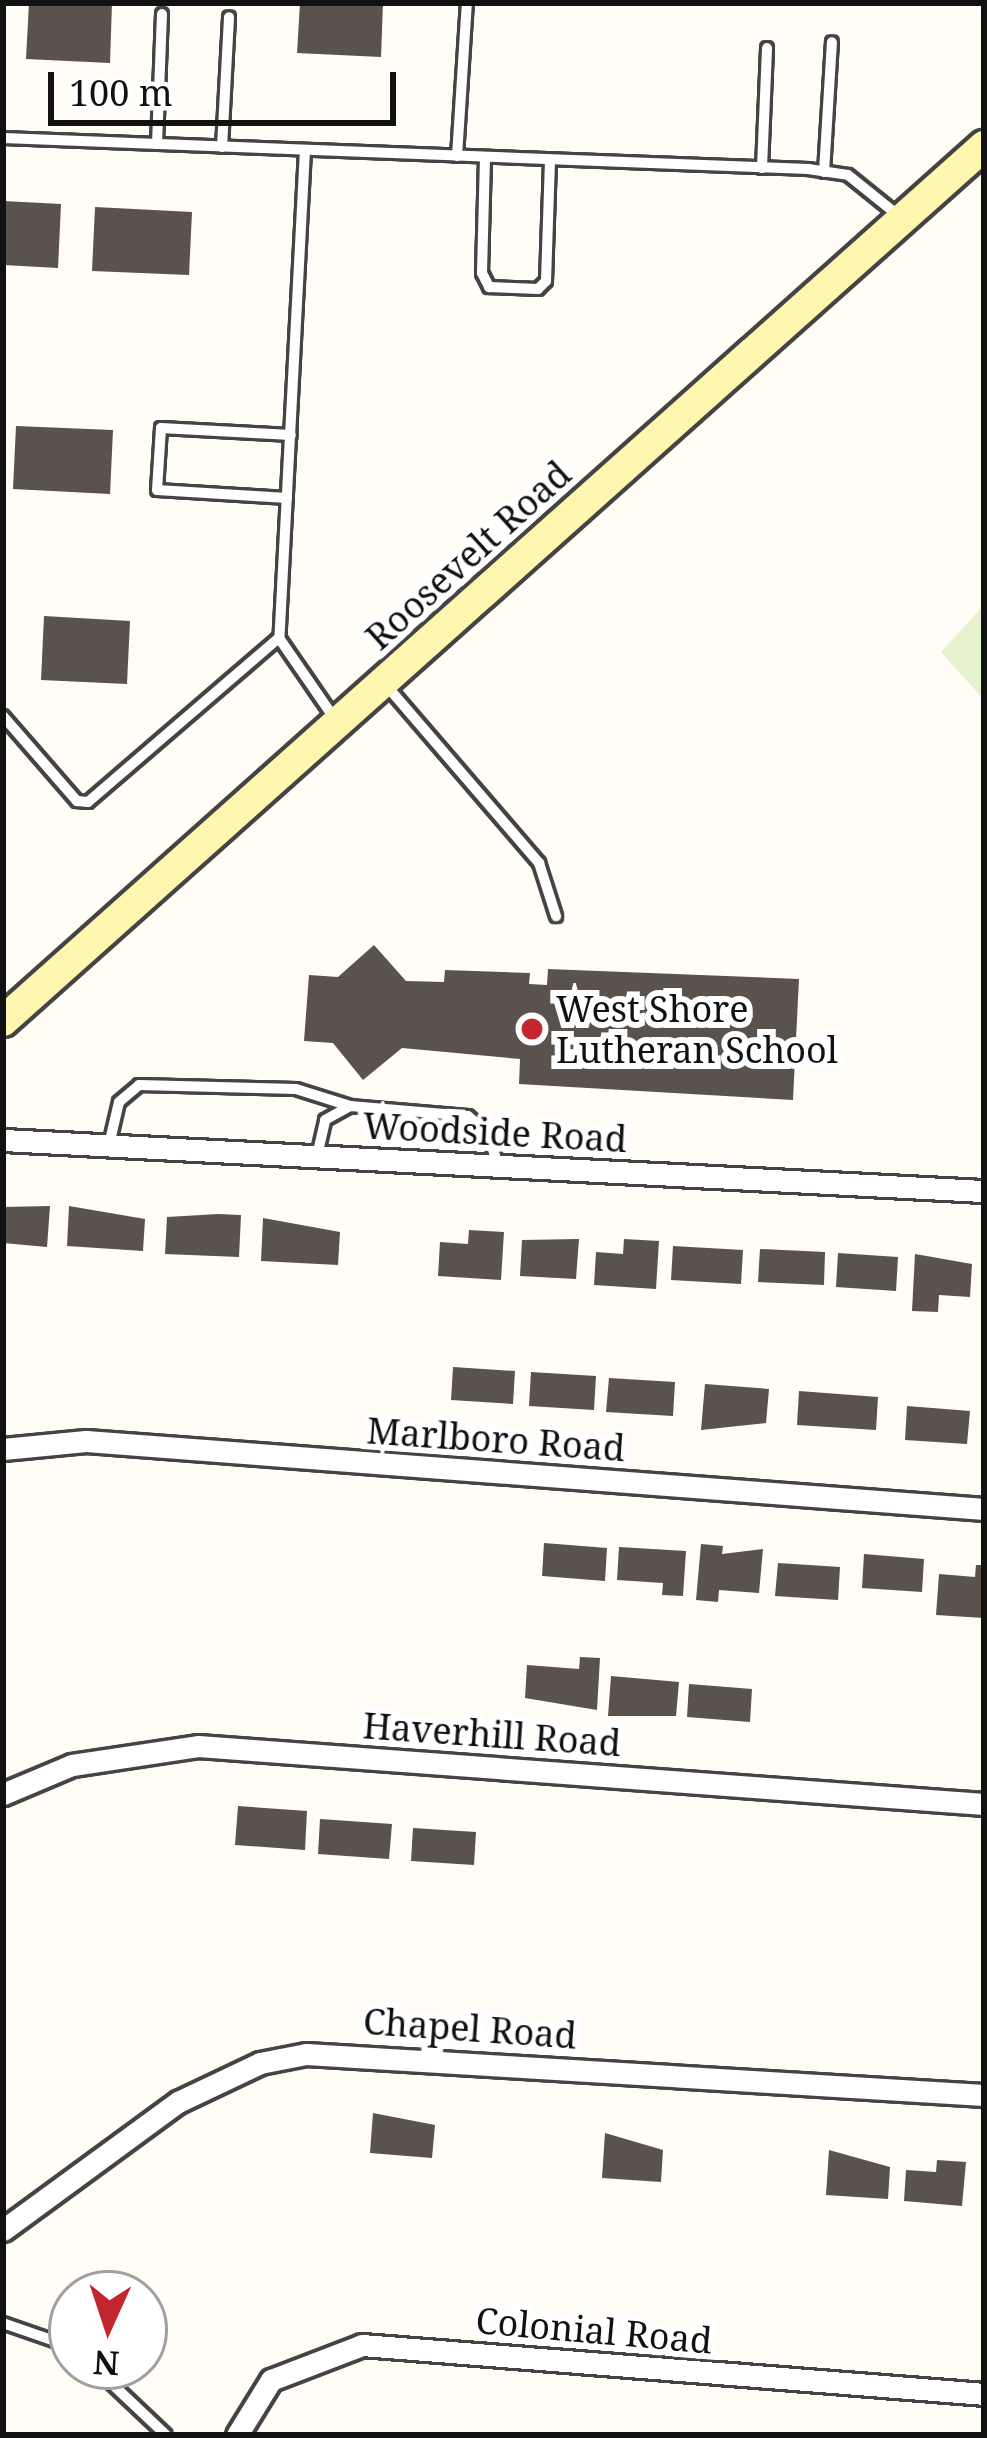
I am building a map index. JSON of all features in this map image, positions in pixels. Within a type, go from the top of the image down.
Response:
[{"type":"street","name":"Roosevelt Road","points":[[4,1018],[984,146]]},
{"type":"street","name":"Woodside Road","points":[[3,1140],[984,1191]]},
{"type":"street","name":"Marlboro Road","points":[[3,1449],[86,1441],[984,1509]]},
{"type":"street","name":"Haverhill Road","points":[[3,1794],[92,1760],[198,1746],[984,1804]]},
{"type":"street","name":"Chapel Road","points":[[3,2230],[209,2084],[306,2054],[984,2095]]},
{"type":"street","name":"Colonial Road","points":[[237,2435],[272,2380],[362,2345],[984,2394]]},
{"type":"lane","points":[[457,157],[466,3]]},
{"type":"lane","points":[[157,144],[162,14]]},
{"type":"lane","points":[[222,147],[229,17]]},
{"type":"lane","points":[[824,172],[832,42]]},
{"type":"lane","points":[[762,168],[767,48]]},
{"type":"lane","points":[[3,138],[824,172],[875,189],[902,218]]},
{"type":"lane","points":[[305,150],[279,638],[338,724]]},
{"type":"lane","points":[[485,158],[482,273],[489,287],[546,281],[550,160]]},
{"type":"lane","points":[[287,498],[158,490],[161,428],[290,435]]},
{"type":"lane","points":[[3,716],[77,801],[88,802],[279,638]]},
{"type":"lane","points":[[384,682],[539,863],[556,916]]},
{"type":"lane","points":[[109,1145],[118,1102],[139,1085],[296,1089],[350,1106],[468,1115],[488,1134],[498,1165]]},
{"type":"lane","points":[[317,1156],[326,1120],[350,1106]]},
{"type":"lane","points":[[3,2323],[48,2339]]},
{"type":"lane","points":[[118,2390],[166,2435]]},
{"type":"green space","points":[[984,605],[984,700],[941,652]]},
{"type":"building","points":[[29,3],[112,3],[110,63],[26,59]]},
{"type":"building","points":[[300,3],[383,3],[381,57],[297,53]]},
{"type":"building","points":[[3,201],[61,204],[58,268],[3,265]]},
{"type":"building","points":[[95,207],[192,212],[189,275],[92,271]]},
{"type":"building","points":[[16,426],[113,430],[110,494],[13,489]]},
{"type":"building","points":[[44,616],[130,621],[127,684],[41,680]]},
{"type":"building","points":[[374,945],[406,981],[444,982],[445,970],[530,973],[529,984],[547,985],[548,969],[799,979],[793,1100],[519,1084],[520,1059],[402,1048],[363,1080],[333,1043],[304,1041],[309,975],[338,977]]},
{"type":"building","points":[[50,1206],[47,1247],[3,1243],[3,1207]]},
{"type":"building","points":[[69,1206],[145,1219],[143,1251],[67,1246]]},
{"type":"building","points":[[241,1215],[239,1257],[165,1254],[167,1217]]},
{"type":"building","points":[[263,1218],[340,1232],[338,1265],[261,1261]]},
{"type":"building","points":[[469,1230],[504,1232],[501,1280],[438,1276],[440,1242],[468,1244]]},
{"type":"building","points":[[579,1239],[576,1279],[520,1276],[522,1240]]},
{"type":"building","points":[[624,1239],[659,1241],[656,1289],[594,1285],[596,1252],[623,1254]]},
{"type":"building","points":[[673,1246],[743,1250],[741,1284],[671,1280]]},
{"type":"building","points":[[760,1249],[825,1252],[824,1285],[758,1282]]},
{"type":"building","points":[[838,1253],[898,1257],[896,1291],[836,1287]]},
{"type":"building","points":[[915,1254],[972,1264],[970,1297],[939,1295],[938,1312],[912,1311]]},
{"type":"building","points":[[453,1367],[515,1371],[513,1404],[451,1400]]},
{"type":"building","points":[[531,1372],[596,1376],[594,1410],[529,1406]]},
{"type":"building","points":[[609,1378],[675,1382],[673,1416],[606,1412]]},
{"type":"building","points":[[705,1384],[769,1389],[766,1423],[701,1430]]},
{"type":"building","points":[[799,1391],[878,1397],[876,1430],[797,1425]]},
{"type":"building","points":[[907,1406],[970,1411],[967,1444],[905,1440]]},
{"type":"building","points":[[544,1543],[607,1548],[605,1581],[542,1576]]},
{"type":"building","points":[[701,1544],[723,1546],[722,1554],[763,1549],[759,1593],[719,1590],[718,1602],[696,1600]]},
{"type":"building","points":[[619,1547],[686,1551],[683,1596],[662,1595],[663,1583],[617,1580]]},
{"type":"building","points":[[864,1554],[924,1559],[922,1592],[862,1588]]},
{"type":"building","points":[[778,1563],[840,1567],[838,1600],[775,1596]]},
{"type":"building","points":[[976,1565],[984,1565],[984,1618],[936,1615],[939,1574],[975,1577]]},
{"type":"building","points":[[580,1657],[600,1658],[597,1710],[525,1698],[527,1665],[579,1669]]},
{"type":"building","points":[[611,1676],[679,1682],[676,1716],[608,1716]]},
{"type":"building","points":[[689,1684],[752,1689],[750,1722],[687,1717]]},
{"type":"building","points":[[238,1806],[307,1811],[305,1850],[235,1845]]},
{"type":"building","points":[[320,1819],[392,1824],[389,1859],[318,1854]]},
{"type":"building","points":[[413,1828],[476,1832],[474,1865],[411,1861]]},
{"type":"building","points":[[373,2113],[435,2125],[432,2158],[370,2153]]},
{"type":"building","points":[[605,2133],[663,2150],[661,2182],[602,2178]]},
{"type":"building","points":[[829,2150],[890,2167],[888,2199],[826,2195]]},
{"type":"building","points":[[937,2160],[966,2162],[962,2206],[904,2201],[906,2170],[936,2172]]},
{"type":"place","name":"West Shore Lutheran School","points":[[532,1029]]}]
